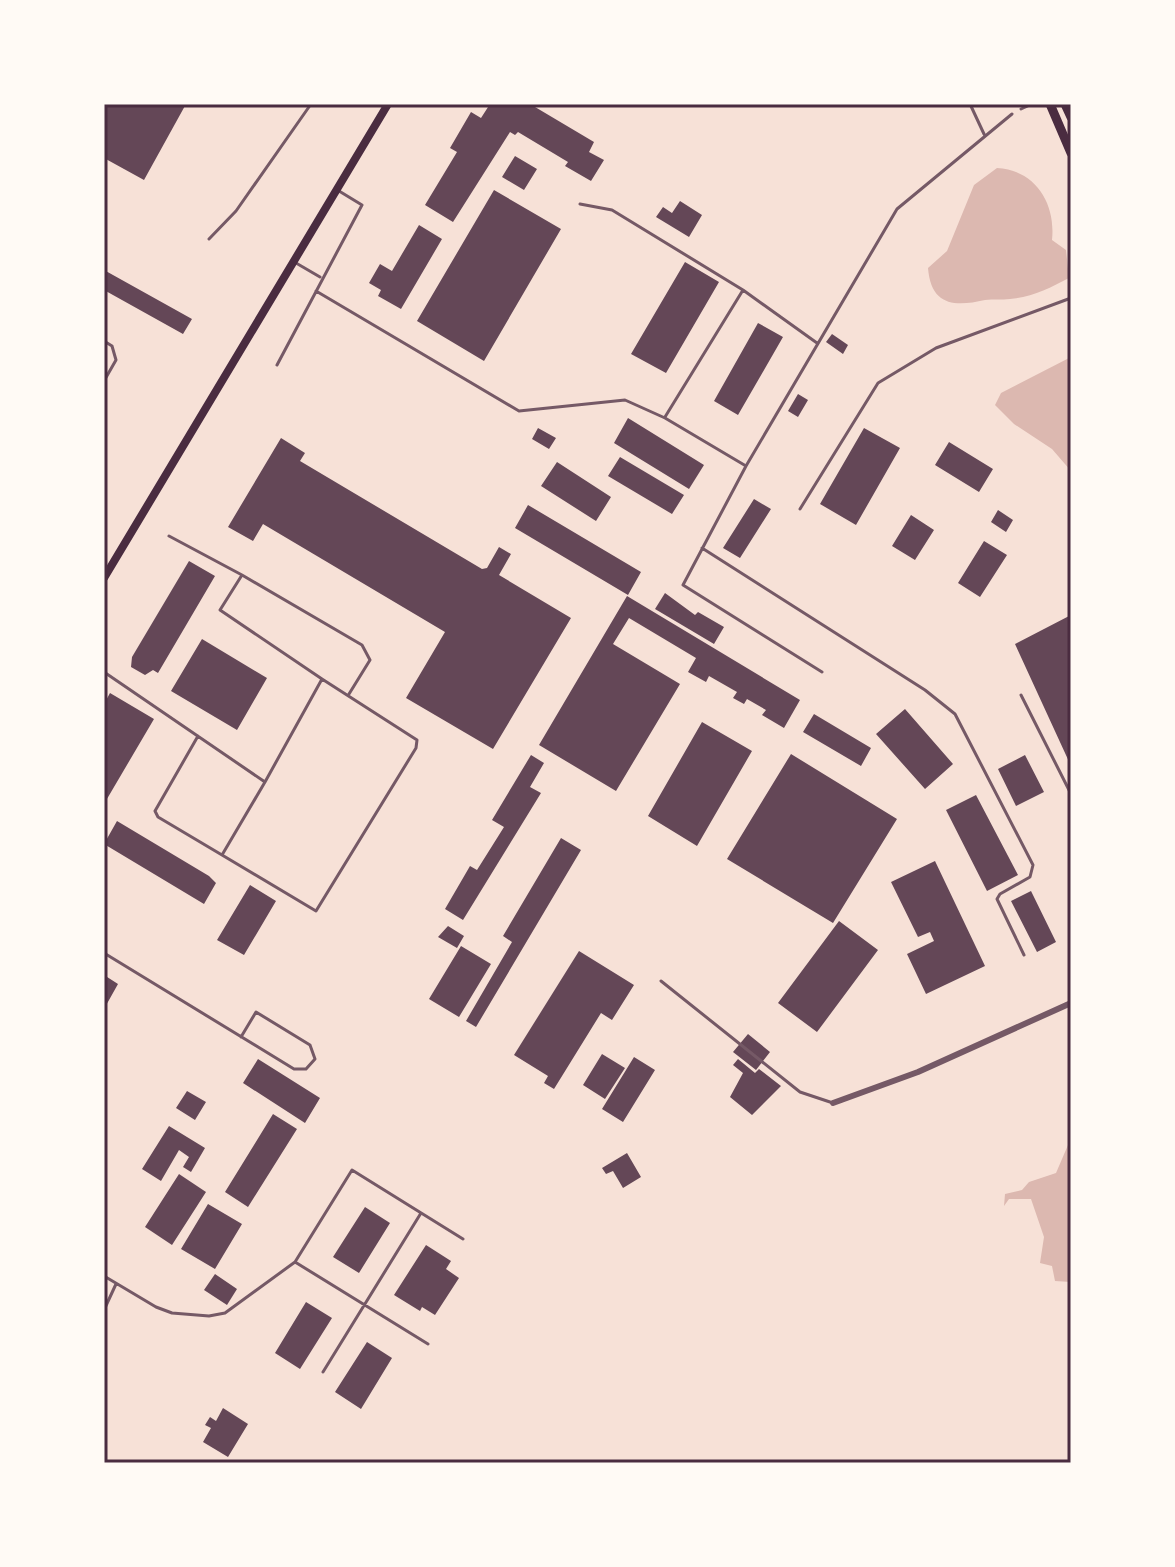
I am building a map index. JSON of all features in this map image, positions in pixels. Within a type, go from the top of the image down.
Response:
[{"type":"main road","points":[[104,578],[107,568],[388,104]]},
{"type":"main road","points":[[1050,104],[1071,153]]},
{"type":"main road","points":[[1065,104],[1071,117]]},
{"type":"street","points":[[833,1103],[918,1072],[1071,1003]]},
{"type":"lane","points":[[209,239],[236,211],[311,104]]},
{"type":"lane","points":[[970,104],[984,134]]},
{"type":"lane","points":[[1021,109],[1032,104]]},
{"type":"lane","points":[[822,672],[683,585],[746,466],[897,209],[984,134],[1012,114]]},
{"type":"lane","points":[[277,365],[316,291],[320,277],[362,205],[336,189]]},
{"type":"lane","points":[[580,204],[612,210],[743,290],[817,343]]},
{"type":"lane","points":[[293,262],[320,277]]},
{"type":"lane","points":[[665,418],[743,290]]},
{"type":"lane","points":[[316,291],[519,411],[625,400],[665,418],[746,466]]},
{"type":"lane","points":[[800,509],[878,383],[936,348],[1071,298]]},
{"type":"lane","points":[[104,341],[112,346],[116,360],[104,381]]},
{"type":"lane","points":[[169,536],[242,575],[367,651],[370,660],[348,695]]},
{"type":"lane","points":[[702,548],[925,690],[955,714],[1033,865],[1030,877],[1000,894],[997,899],[1024,955]]},
{"type":"lane","points":[[198,736],[155,811],[158,817],[316,911],[322,906],[416,748],[417,740],[220,610],[242,575]]},
{"type":"lane","points":[[104,672],[265,782]]},
{"type":"lane","points":[[222,855],[322,679]]},
{"type":"lane","points":[[1021,695],[1071,794]]},
{"type":"lane","points":[[104,953],[241,1037],[294,1069],[306,1069],[315,1059],[310,1045],[256,1012],[241,1037]]},
{"type":"lane","points":[[661,981],[800,1092],[833,1103]]},
{"type":"lane","points":[[104,1276],[156,1307],[209,1316],[237,1306],[295,1262],[352,1170],[463,1239]]},
{"type":"lane","points":[[323,1372],[421,1213]]},
{"type":"lane","points":[[295,1262],[428,1344]]},
{"type":"lane","points":[[104,1310],[116,1284]]},
{"type":"shaded area","points":[[997,168],[1022,175],[1040,191],[1050,213],[1052,240],[1066,250],[1069,278],[1041,292],[1018,298],[964,303],[946,301],[934,290],[928,268],[947,251],[974,185]]},
{"type":"shaded area","points":[[1071,357],[1071,471],[1052,449],[1014,424],[995,405],[1001,393]]},
{"type":"shaded area","points":[[1071,1138],[1071,1282],[1055,1281],[1052,1266],[1040,1263],[1044,1237],[1031,1199],[1009,1199],[1004,1206],[1005,1194],[1022,1190],[1029,1182],[1056,1173]]},
{"type":"building","points":[[104,104],[186,104],[144,180],[104,158]]},
{"type":"building","points":[[490,104],[530,104],[594,142],[589,152],[604,160],[591,181],[565,166],[568,162],[518,132],[515,135],[510,132],[453,222],[425,205],[457,152],[450,148],[471,112],[481,118]]},
{"type":"building","points":[[515,156],[537,169],[524,190],[502,177]]},
{"type":"building","points":[[494,190],[561,229],[484,361],[417,321]]},
{"type":"building","points":[[680,201],[702,215],[689,237],[656,217],[663,207],[672,213]]},
{"type":"building","points":[[419,225],[442,239],[401,309],[378,296],[381,290],[369,283],[380,264],[392,271]]},
{"type":"building","points":[[685,262],[719,282],[666,373],[631,354]]},
{"type":"building","points":[[104,270],[192,319],[183,334],[104,290]]},
{"type":"building","points":[[758,323],[783,337],[738,415],[714,401]]},
{"type":"building","points":[[832,334],[848,345],[843,354],[826,342]]},
{"type":"building","points":[[798,394],[808,400],[798,417],[788,411]]},
{"type":"building","points":[[628,418],[704,465],[689,489],[614,443]]},
{"type":"building","points":[[538,428],[556,438],[549,449],[532,439]]},
{"type":"building","points":[[864,428],[900,448],[856,525],[820,504]]},
{"type":"building","points":[[281,438],[305,453],[300,461],[482,569],[487,568],[499,547],[511,554],[499,575],[571,618],[493,749],[406,698],[445,632],[263,524],[253,541],[228,527]]},
{"type":"building","points":[[949,442],[993,469],[979,492],[935,465]]},
{"type":"building","points":[[620,457],[684,495],[672,514],[608,476]]},
{"type":"building","points":[[557,462],[611,497],[596,521],[541,486]]},
{"type":"building","points":[[754,499],[771,509],[740,558],[723,548]]},
{"type":"building","points":[[528,505],[641,572],[628,595],[515,528]]},
{"type":"building","points":[[998,510],[1013,520],[1006,532],[991,522]]},
{"type":"building","points":[[911,515],[934,530],[915,560],[892,546]]},
{"type":"building","points":[[984,541],[1007,555],[980,597],[958,583]]},
{"type":"building","points":[[189,561],[215,576],[158,673],[153,670],[145,675],[131,667],[132,657]]},
{"type":"building","points":[[665,593],[695,615],[698,612],[724,627],[714,644],[655,609]]},
{"type":"building","points":[[627,596],[800,700],[784,728],[762,715],[766,710],[747,699],[744,704],[733,698],[737,692],[709,676],[706,682],[688,672],[696,658],[629,618],[613,644],[680,684],[616,791],[539,745]]},
{"type":"building","points":[[1071,615],[1071,766],[1015,644]]},
{"type":"building","points":[[202,639],[267,678],[237,730],[171,691]]},
{"type":"building","points":[[110,693],[154,719],[104,804],[104,704]]},
{"type":"building","points":[[905,709],[953,764],[925,789],[876,734]]},
{"type":"building","points":[[814,714],[871,748],[861,766],[803,732]]},
{"type":"building","points":[[702,722],[752,751],[697,846],[648,816]]},
{"type":"building","points":[[791,754],[897,819],[833,923],[727,859]]},
{"type":"building","points":[[531,755],[544,763],[530,787],[541,793],[463,920],[445,909],[470,866],[477,870],[504,827],[492,820]]},
{"type":"building","points":[[1025,755],[1044,792],[1016,806],[998,769]]},
{"type":"building","points":[[976,795],[1018,875],[987,891],[946,810]]},
{"type":"building","points":[[117,821],[209,876],[216,883],[204,904],[104,844]]},
{"type":"building","points":[[561,838],[581,850],[476,1027],[466,1021],[512,942],[503,936]]},
{"type":"building","points":[[935,861],[985,966],[926,994],[907,954],[934,941],[930,932],[918,937],[891,882]]},
{"type":"building","points":[[250,885],[276,901],[244,955],[217,940]]},
{"type":"building","points":[[1031,891],[1056,942],[1037,952],[1011,901]]},
{"type":"building","points":[[839,921],[878,950],[817,1032],[778,1003]]},
{"type":"building","points":[[448,926],[464,936],[457,948],[438,937]]},
{"type":"building","points":[[461,946],[491,964],[459,1017],[429,999]]},
{"type":"building","points":[[579,951],[634,985],[612,1020],[601,1013],[554,1089],[544,1083],[548,1076],[514,1055]]},
{"type":"building","points":[[104,975],[118,984],[104,1009]]},
{"type":"building","points":[[748,1034],[770,1052],[756,1070],[733,1052]]},
{"type":"building","points":[[602,1054],[625,1068],[605,1099],[583,1085]]},
{"type":"building","points":[[634,1057],[655,1070],[623,1122],[602,1109]]},
{"type":"building","points":[[258,1059],[320,1098],[305,1123],[243,1083]]},
{"type":"building","points":[[738,1059],[755,1073],[759,1069],[781,1086],[752,1115],[730,1097],[743,1073],[733,1065]]},
{"type":"building","points":[[187,1091],[206,1102],[195,1120],[176,1108]]},
{"type":"building","points":[[273,1114],[297,1129],[248,1207],[225,1192]]},
{"type":"building","points":[[169,1126],[205,1148],[191,1172],[183,1167],[189,1157],[179,1150],[161,1181],[142,1169]]},
{"type":"building","points":[[627,1153],[641,1177],[623,1188],[613,1171],[606,1174],[602,1168]]},
{"type":"building","points":[[179,1174],[206,1192],[172,1245],[145,1227]]},
{"type":"building","points":[[208,1204],[242,1224],[215,1269],[181,1249]]},
{"type":"building","points":[[365,1207],[390,1223],[359,1273],[333,1257]]},
{"type":"building","points":[[426,1245],[451,1261],[446,1269],[459,1278],[435,1315],[422,1307],[420,1311],[394,1295]]},
{"type":"building","points":[[215,1274],[237,1289],[227,1305],[204,1290]]},
{"type":"building","points":[[306,1302],[332,1318],[300,1369],[275,1353]]},
{"type":"building","points":[[367,1342],[392,1358],[361,1409],[335,1392]]},
{"type":"building","points":[[223,1408],[248,1424],[228,1457],[203,1442],[211,1428],[205,1425],[210,1417],[216,1421]]}]
